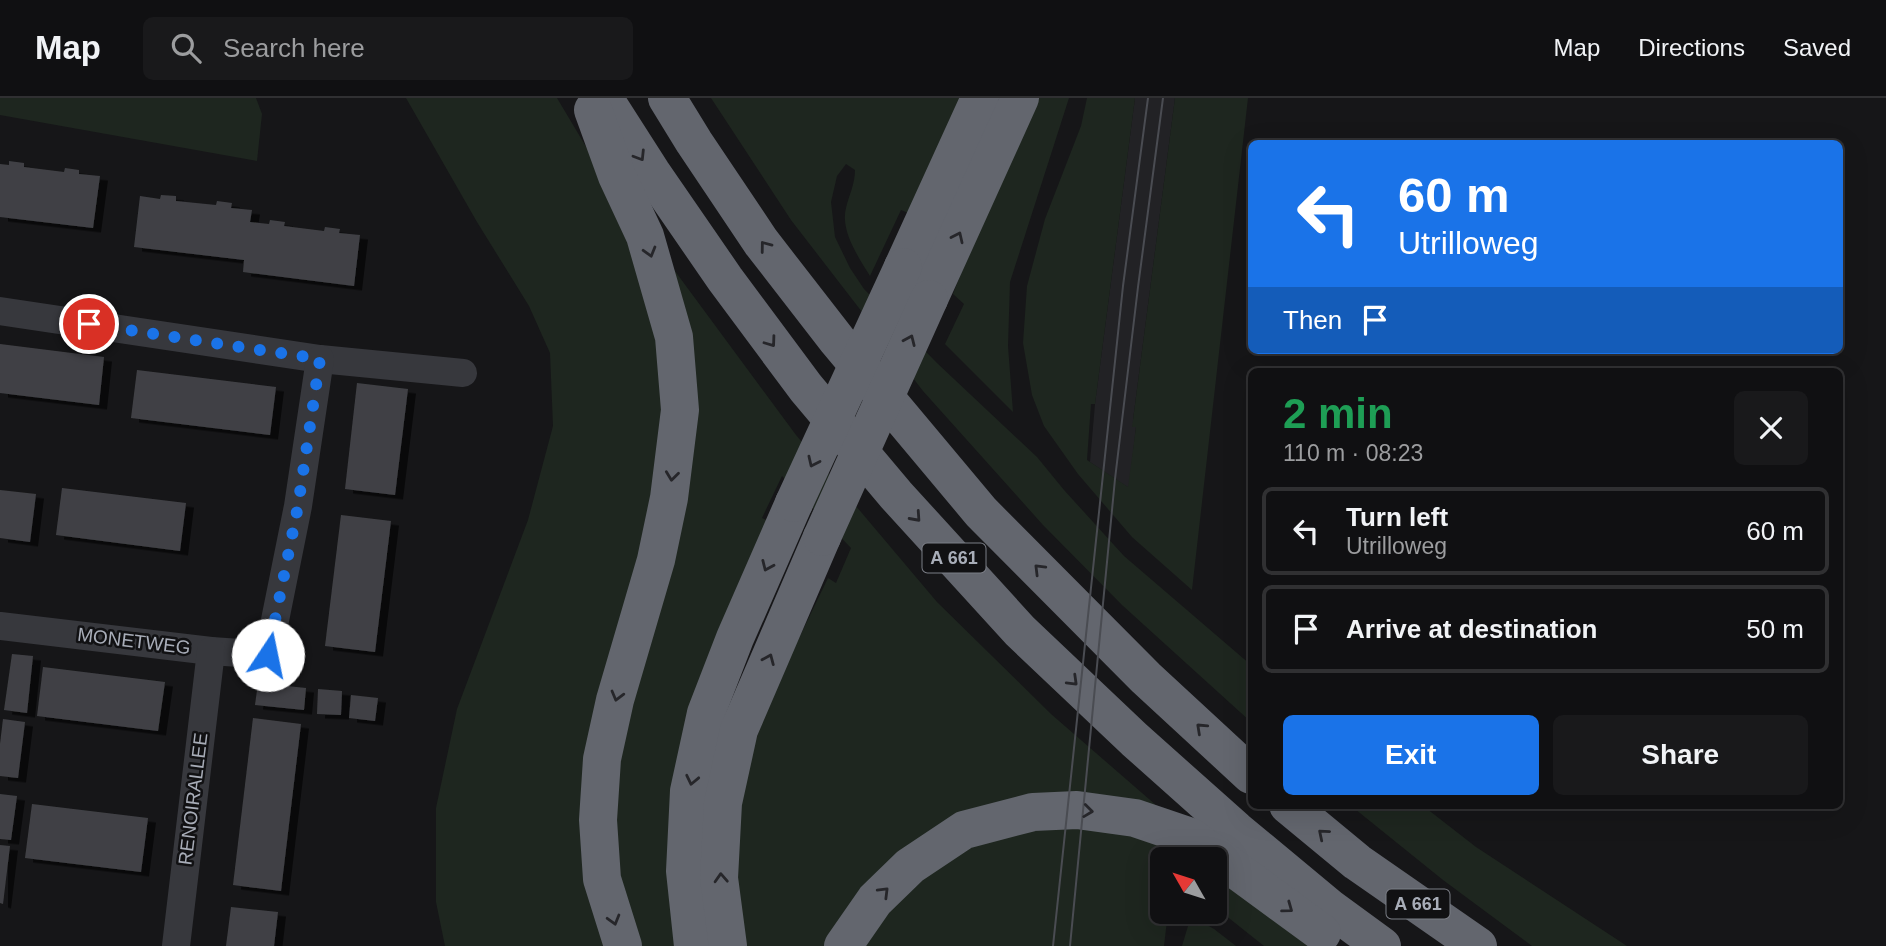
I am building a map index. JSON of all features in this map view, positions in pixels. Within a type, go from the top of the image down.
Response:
[{"type":"highway","points":[[589,98],[617,176],[645,236],[674,337],[680,410],[669,498],[656,560],[615,700],[602,759],[598,820],[603,879],[623,946]]},
{"type":"highway","name":"A 661","points":[[604,98],[711,258],[806,388],[896,495],[1020,631],[1135,740],[1236,830],[1330,908],[1382,946]]},
{"type":"highway","name":"A 661","points":[[667,98],[761,242],[829,330],[981,512],[1146,677],[1248,772]]},
{"type":"highway","points":[[678,98],[694,142]]},
{"type":"highway","points":[[693,946],[685,871],[689,791],[706,713],[735,638],[794,503],[980,98]]},
{"type":"highway","points":[[728,946],[719,878],[723,803],[739,730],[822,537],[1020,98]]},
{"type":"highway","name":"A 661","points":[[1293,809],[1357,862],[1478,946]]},
{"type":"highway","points":[[843,946],[876,900],[910,866],[964,830],[1033,812],[1077,810],[1135,818],[1191,837],[1340,946]]},
{"type":"street","points":[[0,311],[320,359],[463,373]]},
{"type":"street","name":"MONETWEG","points":[[0,626],[211,651],[268,655],[298,506],[320,359]]},
{"type":"street","name":"RENOIRALLEE","points":[[176,946],[211,651]]},
{"type":"shaded area","points":[[0,98],[256,98],[262,114],[257,161],[0,115]]},
{"type":"shaded area","points":[[406,98],[557,98],[610,187],[661,348],[664,415],[657,493],[625,633],[610,946],[445,946],[436,902],[436,808],[457,709],[528,520],[553,426],[550,353],[529,306]]},
{"type":"shaded area","points":[[711,98],[969,98],[913,215],[901,210],[870,276],[852,244],[846,226],[846,208],[855,170],[846,164],[837,176],[831,202],[835,237],[864,289],[937,363],[1037,457],[1124,556],[1248,662],[1248,719],[1122,605],[1043,525],[923,391],[791,220]]},
{"type":"shaded area","points":[[1032,98],[1069,98],[1010,282],[1008,346],[1013,412],[945,344],[964,304],[953,294],[1006,155]]},
{"type":"shaded area","points":[[1087,98],[1135,98],[1095,404],[1091,404],[1087,460],[1128,487],[1136,427],[1132,427],[1175,98],[1248,98],[1192,590],[1132,537],[1078,474],[1044,426],[1032,395],[1023,343],[1027,286],[1045,219],[1081,126]]},
{"type":"shaded area","points":[[1135,98],[1175,98],[1133,420],[1136,427],[1129,488],[1090,462],[1095,404]]},
{"type":"shaded area","points":[[672,267],[796,435],[937,602],[1051,714],[1157,806],[1032,800],[828,946],[741,946],[732,888],[744,769],[783,671],[828,578],[836,583],[851,548],[782,476],[762,518],[773,523],[725,634],[682,946],[635,946],[615,876],[611,763],[665,565]]},
{"type":"shaded area","points":[[1355,809],[1427,809],[1476,847],[1627,946],[1532,946],[1443,880]]},
{"type":"shaded area","points":[[1032,825],[1133,828],[1175,847],[1150,847],[1150,924],[1167,924],[1164,946],[858,946],[885,906],[971,844]]},
{"type":"shaded area","points":[[1227,875],[1325,946],[1264,946],[1227,917]]},
{"type":"shaded area","points":[[1205,924],[1236,946],[1182,946],[1188,926]]},
{"type":"building","points":[[9,161],[24,163],[24,167],[64,172],[65,168],[79,170],[79,174],[100,176],[93,228],[0,217],[0,164],[9,165]]},
{"type":"building","points":[[161,195],[176,196],[176,201],[216,205],[217,201],[232,203],[231,208],[252,210],[250,222],[269,224],[270,220],[285,222],[284,226],[324,231],[325,227],[340,229],[339,233],[360,235],[354,286],[243,272],[244,260],[134,247],[140,196],[160,199]]},
{"type":"building","points":[[0,344],[104,357],[99,405],[0,393]]},
{"type":"building","points":[[137,370],[276,387],[270,435],[131,418]]},
{"type":"building","points":[[357,383],[408,389],[395,495],[345,489]]},
{"type":"building","points":[[62,488],[186,503],[180,551],[56,535]]},
{"type":"building","points":[[0,490],[36,494],[30,542],[0,538]]},
{"type":"building","points":[[341,515],[391,521],[375,652],[325,646]]},
{"type":"building","points":[[12,654],[33,656],[27,713],[4,710]]},
{"type":"building","points":[[43,667],[165,682],[158,731],[37,716]]},
{"type":"building","points":[[258,683],[306,688],[304,710],[255,705]]},
{"type":"building","points":[[318,689],[342,691],[341,715],[317,714]]},
{"type":"building","points":[[351,695],[378,698],[375,721],[349,718]]},
{"type":"building","points":[[253,718],[301,724],[281,891],[233,885]]},
{"type":"building","points":[[3,719],[25,722],[18,778],[0,776]]},
{"type":"building","points":[[0,794],[17,796],[11,840],[0,839]]},
{"type":"building","points":[[32,804],[148,818],[141,872],[25,858]]},
{"type":"building","points":[[0,845],[10,846],[3,904],[0,903]]},
{"type":"building","points":[[231,907],[278,912],[274,946],[226,946]]},
{"type":"tram line","points":[[1053,946],[1123,286],[1148,98]]},
{"type":"tram line","points":[[1070,946],[1115,479],[1163,98]]},
{"type":"route","points":[[89,324],[320,359],[298,506],[268,655]]}]
